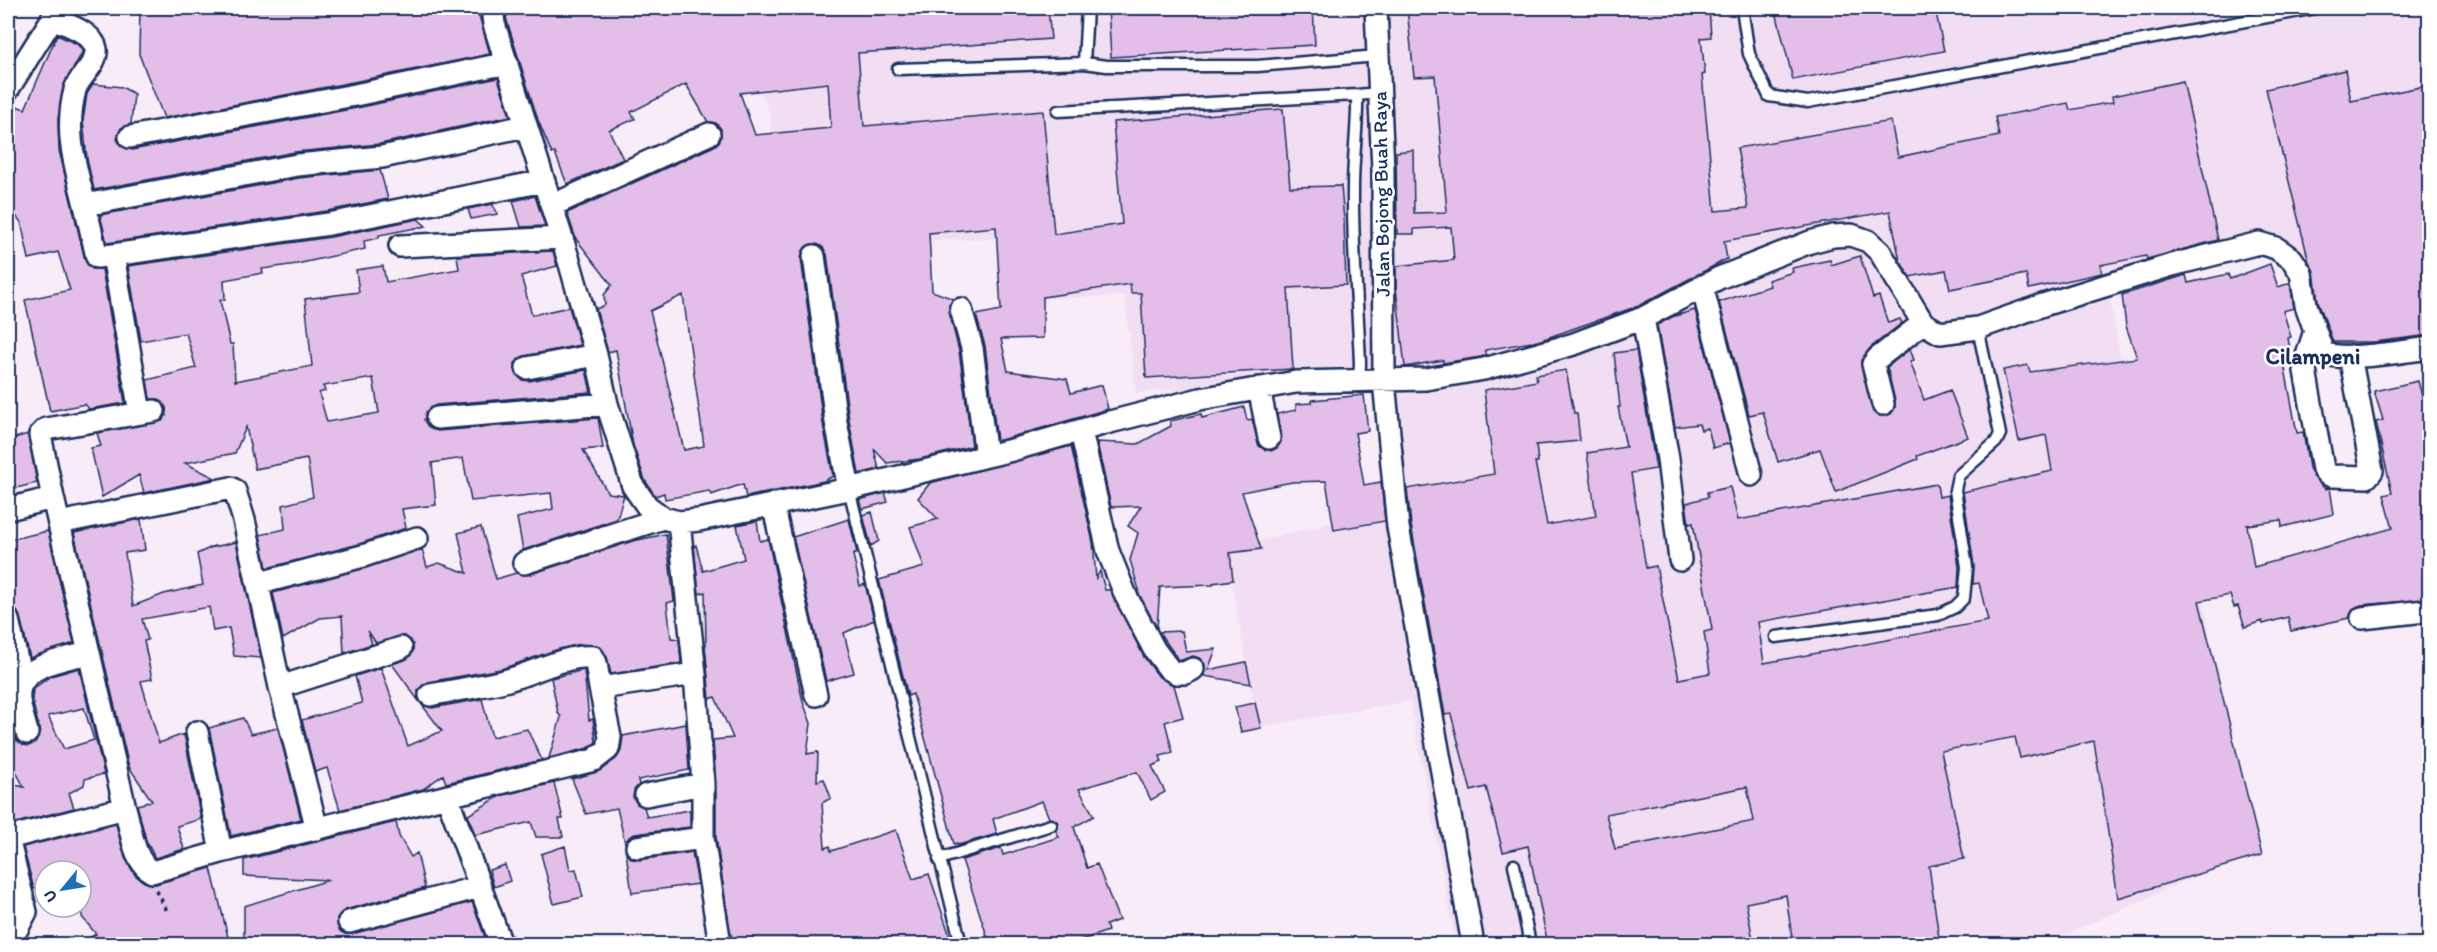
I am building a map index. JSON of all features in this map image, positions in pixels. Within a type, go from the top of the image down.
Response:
[{"type":"street","points":[[492,8],[494,24],[562,238],[596,356],[607,404],[633,486],[647,506],[671,520]]},
{"type":"street","name":"Jalan Bojong Buah Raya","points":[[1376,8],[1383,170],[1383,381],[1398,527],[1473,945]]},
{"type":"street","points":[[8,89],[55,13],[92,41],[96,50],[94,59],[75,87],[69,123],[70,144],[97,257],[329,224],[544,181]]},
{"type":"street","points":[[130,137],[355,95],[507,63]]},
{"type":"street","points":[[85,205],[297,165],[382,157],[525,126]]},
{"type":"street","points":[[552,206],[709,134]]},
{"type":"street","points":[[524,563],[671,520],[699,520],[849,489],[986,456],[1161,408],[1259,388],[1305,381],[1426,379],[1484,369],[1574,344],[1643,318],[1702,286],[1810,242],[1833,236],[1851,235],[1868,241],[1880,252],[1923,323],[1940,333],[1978,328],[2172,265],[2259,243],[2276,248],[2292,259],[2301,273],[2306,305],[2323,353],[2330,356],[2350,356],[2430,348]]},
{"type":"street","points":[[400,246],[562,238]]},
{"type":"street","points":[[113,255],[147,412],[42,432],[51,491],[88,653],[137,853],[142,865],[152,872],[221,852],[594,760],[608,748],[610,737],[593,657],[555,664],[504,681],[430,695]]},
{"type":"street","points":[[814,256],[836,422],[849,489]]},
{"type":"street","points":[[1702,286],[1751,475]]},
{"type":"street","points":[[961,309],[972,348],[977,401],[986,456]]},
{"type":"street","points":[[1643,318],[1668,459],[1680,560]]},
{"type":"street","points":[[1883,404],[1873,364],[1923,323]]},
{"type":"street","points":[[2314,331],[2304,365],[2323,469],[2332,476],[2367,477],[2372,471],[2350,356]]},
{"type":"street","points":[[527,368],[596,356]]},
{"type":"street","points":[[1259,388],[1269,438]]},
{"type":"street","points":[[436,418],[607,404]]},
{"type":"street","points":[[1081,431],[1108,551],[1126,596],[1154,649],[1169,669],[1176,673],[1185,673],[1193,669]]},
{"type":"street","points":[[58,523],[231,488],[237,494],[260,584],[280,687],[317,829]]},
{"type":"street","points":[[8,494],[51,491]]},
{"type":"street","points":[[8,508],[51,491]]},
{"type":"street","points":[[773,504],[816,695]]},
{"type":"street","points":[[671,520],[695,674],[703,784],[703,838],[720,945]]},
{"type":"street","points":[[260,584],[363,556],[417,538]]},
{"type":"street","points":[[2362,618],[2425,611],[2430,613]]},
{"type":"street","points":[[8,620],[22,682]]},
{"type":"street","points":[[280,687],[401,648]]},
{"type":"street","points":[[27,733],[18,692],[22,682],[42,665],[88,653]]},
{"type":"street","points":[[600,688],[695,674]]},
{"type":"street","points":[[197,732],[221,852]]},
{"type":"street","points":[[646,795],[703,784]]},
{"type":"street","points":[[447,796],[501,945]]},
{"type":"street","points":[[9,945],[26,912],[8,838],[126,808]]},
{"type":"street","points":[[637,847],[703,838]]},
{"type":"street","points":[[349,922],[479,887]]},
{"type":"lane","points":[[1084,63],[1087,8]]},
{"type":"lane","points":[[1742,8],[1749,54],[1769,96],[1808,102],[2316,8]]},
{"type":"lane","points":[[898,69],[1084,63],[1107,66],[1257,66],[1378,56]]},
{"type":"lane","points":[[1058,111],[1379,93]]},
{"type":"lane","points":[[1357,95],[1353,188],[1359,381]]},
{"type":"lane","points":[[1776,637],[1938,615],[1964,598],[1967,567],[1955,490],[1956,480],[1996,442],[2000,434],[1978,328]]},
{"type":"lane","points":[[849,489],[961,945]]},
{"type":"lane","points":[[939,859],[1051,825]]},
{"type":"lane","points":[[1514,865],[1530,945]]},
{"type":"shaded area","points":[[486,8],[2429,8],[2429,333],[2319,348],[2287,253],[2270,235],[2105,273],[2148,509],[2186,508],[2250,852],[2060,937],[2060,944],[1456,944],[1410,701],[1258,727],[1216,494],[1249,543],[1390,509],[1370,373],[1136,393],[1125,296],[1017,299],[1005,238],[736,247],[775,167],[771,117],[745,49],[541,152]]},
{"type":"building","points":[[140,8],[444,8],[446,18],[467,8],[474,8],[480,19],[490,54],[164,118],[139,54]]},
{"type":"building","points":[[521,8],[1048,8],[1051,39],[858,53],[864,126],[1043,111],[1054,234],[1122,224],[1113,122],[1283,109],[1290,187],[1341,186],[1346,285],[1288,288],[1293,369],[1146,378],[1141,293],[1131,293],[1130,284],[1043,297],[1043,338],[1001,339],[1008,371],[1067,379],[1071,393],[1102,385],[1108,409],[997,441],[985,346],[976,315],[1001,310],[996,227],[929,233],[932,291],[954,299],[949,305],[949,312],[959,351],[972,446],[920,459],[887,463],[874,449],[879,469],[859,474],[849,420],[827,254],[819,245],[812,244],[803,251],[801,258],[823,424],[833,476],[824,481],[746,497],[743,484],[711,495],[709,491],[665,499],[664,493],[655,496],[645,480],[633,445],[616,350],[608,352],[596,309],[605,305],[604,295],[612,285],[576,239],[567,213],[714,146],[720,141],[721,129],[716,123],[708,122],[686,84],[631,112],[635,119],[609,130],[623,159],[567,184],[555,153],[552,154],[538,120],[506,16]],"holes":[[[828,83],[831,128],[755,135],[740,93]],[[683,295],[704,446],[684,450],[650,311]]]},
{"type":"building","points":[[1108,8],[1313,8],[1315,45],[1111,57]]},
{"type":"building","points":[[1407,8],[1709,8],[1711,37],[1701,38],[1705,74],[1702,75],[1715,211],[1748,208],[1737,148],[1891,121],[1898,157],[1999,136],[1995,117],[2068,103],[2070,110],[2113,102],[2112,96],[2183,81],[2218,240],[2147,259],[2146,256],[2100,265],[2102,273],[2029,289],[2026,274],[1950,289],[1946,270],[1910,277],[1900,261],[1890,211],[1724,241],[1727,259],[1638,306],[1538,341],[1485,350],[1486,355],[1481,357],[1443,363],[1443,360],[1405,367],[1396,288],[1396,266],[1454,260],[1451,227],[1414,229],[1414,234],[1397,234],[1396,152],[1413,150],[1414,213],[1447,212],[1435,76],[1414,77]]},
{"type":"building","points":[[1775,8],[1935,8],[1944,51],[1793,80]]},
{"type":"building","points":[[57,35],[77,44],[83,51],[63,87],[58,119],[59,150],[85,260],[92,269],[102,269],[125,403],[89,409],[85,404],[50,411],[25,300],[70,290],[58,252],[29,259],[21,222],[8,207],[8,103],[25,109]]},
{"type":"building","points":[[2345,70],[2351,101],[2430,85],[2430,335],[2374,342],[2333,342],[2318,301],[2314,271],[2309,262],[2266,89]]},
{"type":"building","points":[[498,78],[510,116],[380,144],[295,152],[94,190],[87,159],[83,121],[87,94],[93,84],[122,87],[134,94],[131,124],[121,128],[117,139],[121,146],[132,150],[357,108]]},
{"type":"building","points":[[380,170],[388,199],[327,211],[107,243],[100,215],[299,178]]},
{"type":"building","points":[[535,196],[545,226],[521,227],[513,201]]},
{"type":"building","points":[[492,204],[498,214],[471,219],[468,209]]},
{"type":"building","points":[[418,219],[426,226],[379,235],[379,238],[364,241],[365,249],[262,269],[263,273],[224,280],[225,300],[220,300],[230,344],[233,344],[235,381],[312,366],[305,299],[359,292],[356,270],[383,266],[386,282],[459,269],[457,256],[553,251],[557,266],[521,276],[532,315],[569,307],[580,345],[524,356],[515,363],[515,371],[522,380],[529,381],[586,370],[591,392],[436,405],[426,412],[424,420],[431,429],[438,431],[598,418],[603,448],[583,450],[608,493],[624,495],[617,519],[523,550],[517,518],[553,509],[551,493],[471,501],[463,458],[432,463],[436,505],[402,509],[406,528],[359,544],[267,568],[260,535],[285,529],[283,505],[313,497],[307,459],[255,469],[246,427],[235,453],[185,463],[215,478],[144,493],[139,475],[102,497],[91,448],[101,446],[97,433],[162,421],[166,416],[166,408],[159,399],[150,399],[147,380],[196,368],[186,333],[141,341],[128,266],[331,237]],"holes":[[[373,378],[379,413],[327,422],[319,393],[325,391],[323,386]]]},
{"type":"building","points":[[1860,256],[1873,298],[1879,296],[1888,323],[1900,319],[1902,323],[1870,348],[1861,361],[1873,412],[1886,416],[1891,414],[1895,408],[1887,367],[1910,349],[1914,360],[1910,361],[1924,400],[1950,390],[1968,437],[1917,456],[1918,459],[1836,492],[1820,449],[1778,462],[1763,412],[1749,415],[1719,302],[1770,286],[1768,280],[1793,272],[1792,268],[1830,260],[1831,265]]},
{"type":"building","points":[[2270,264],[2278,287],[2290,283],[2294,308],[2283,311],[2291,337],[2288,338],[2292,360],[2284,363],[2297,433],[2303,432],[2309,468],[2313,476],[2325,489],[2330,488],[2334,514],[2282,527],[2281,520],[2247,525],[2254,567],[2393,528],[2384,495],[2392,493],[2376,422],[2383,420],[2374,391],[2418,381],[2422,396],[2430,394],[2430,599],[2361,605],[2354,608],[2349,618],[2291,631],[2288,617],[2263,624],[2262,621],[2245,627],[2238,606],[2234,607],[2230,595],[2199,601],[2262,855],[2118,898],[2094,741],[2020,758],[2015,737],[1941,751],[1964,859],[1929,866],[1940,945],[1793,945],[1786,895],[1746,903],[1754,945],[1548,945],[1528,846],[1503,852],[1486,787],[1471,791],[1451,714],[1445,715],[1411,525],[1407,489],[1494,474],[1484,390],[1537,381],[1536,375],[1566,370],[1574,413],[1577,413],[1580,441],[1536,445],[1538,462],[1535,462],[1547,525],[1596,516],[1587,453],[1626,447],[1618,407],[1620,407],[1614,353],[1636,350],[1656,469],[1631,473],[1646,568],[1656,566],[1679,679],[1710,673],[1704,632],[1712,630],[1693,523],[1689,524],[1686,503],[1708,497],[1707,492],[1730,487],[1738,520],[1937,484],[1939,497],[1948,495],[1959,567],[1958,587],[1758,622],[1764,663],[1988,621],[1979,583],[1973,584],[1974,566],[1963,492],[2052,471],[2046,435],[2019,441],[2003,370],[2028,365],[2030,372],[2137,358],[2126,326],[2122,295],[2186,275],[2188,283],[2228,274],[2230,279]],"holes":[[[1747,787],[1754,821],[1615,849],[1606,814]]]},
{"type":"building","points":[[1695,310],[1730,443],[1713,448],[1708,428],[1701,430],[1699,424],[1675,427],[1657,325],[1672,317]]},
{"type":"building","points":[[1364,395],[1368,431],[1355,433],[1364,485],[1381,482],[1385,521],[1334,530],[1326,481],[1292,482],[1242,492],[1261,549],[1230,553],[1233,580],[1213,583],[1213,585],[1160,587],[1157,628],[1137,590],[1139,590],[1130,560],[1138,533],[1128,526],[1141,506],[1111,507],[1097,442],[1138,444],[1171,426],[1170,421],[1201,414],[1202,418],[1244,407],[1247,420],[1252,419],[1259,446],[1271,451],[1281,442],[1277,414],[1296,410],[1296,404],[1312,403],[1312,400]]},
{"type":"building","points":[[28,434],[37,483],[8,490],[8,440]]},
{"type":"building","points":[[1071,446],[1093,542],[1096,578],[1100,571],[1105,590],[1110,590],[1144,657],[1159,677],[1174,685],[1183,717],[1165,722],[1173,753],[1160,756],[1162,762],[1152,766],[1165,792],[1151,800],[1137,772],[1079,789],[1094,816],[1074,827],[1087,868],[1097,864],[1119,920],[1106,925],[1108,931],[1066,945],[990,945],[962,860],[1001,848],[1003,855],[1059,837],[1056,831],[1058,822],[1049,818],[1042,801],[993,819],[997,834],[958,845],[954,844],[913,694],[908,696],[879,580],[924,567],[910,527],[938,519],[918,498],[930,483]]},
{"type":"building","points":[[885,493],[888,502],[862,509],[859,500]]},
{"type":"building","points":[[872,512],[879,541],[871,546],[863,515]]},
{"type":"building","points":[[141,519],[145,550],[125,553],[133,606],[164,594],[203,585],[197,554],[214,546],[236,542],[261,658],[234,656],[229,628],[213,631],[209,607],[142,619],[148,640],[144,641],[152,679],[141,681],[159,743],[184,734],[201,819],[177,826],[184,849],[155,858],[146,840],[137,805],[152,801],[129,767],[74,533]]},
{"type":"building","points":[[849,519],[857,553],[853,555],[860,586],[865,584],[874,620],[844,633],[854,673],[826,681],[793,537]]},
{"type":"building","points":[[757,521],[760,541],[768,539],[803,702],[811,723],[807,754],[818,752],[817,781],[824,779],[831,798],[822,803],[825,848],[830,846],[831,851],[896,830],[913,879],[929,874],[953,945],[732,945],[716,837],[713,740],[733,738],[715,697],[710,699],[705,645],[705,592],[699,594],[694,546],[696,545],[703,571],[744,559],[737,525]]},
{"type":"building","points":[[481,527],[496,579],[516,573],[528,575],[633,541],[666,534],[674,601],[667,603],[671,638],[679,639],[681,663],[611,674],[607,657],[600,647],[581,644],[501,669],[428,682],[418,690],[418,700],[392,664],[405,660],[413,651],[413,644],[404,636],[376,643],[368,631],[372,644],[344,653],[342,616],[320,618],[283,639],[273,593],[366,568],[422,549],[427,567],[439,563],[467,573],[458,533]]},
{"type":"building","points":[[48,531],[74,643],[30,658],[20,617],[17,611],[8,608],[8,540]]},
{"type":"building","points":[[1182,631],[1186,652],[1216,649],[1208,670],[1246,662],[1251,684],[1204,676],[1205,664],[1199,658],[1193,656],[1178,659],[1159,632]]},
{"type":"building","points":[[79,668],[104,774],[85,779],[84,785],[69,793],[74,808],[8,825],[8,783],[24,787],[8,756],[8,741],[17,740],[29,746],[36,742],[40,731],[32,700],[33,689],[51,676]],"holes":[[[84,708],[94,740],[64,749],[48,716]]]},
{"type":"building","points":[[381,668],[408,746],[442,731],[422,705],[432,708],[482,699],[492,737],[527,729],[542,760],[446,783],[443,775],[423,789],[340,810],[327,768],[315,772],[302,720],[362,703],[355,676]]},
{"type":"building","points":[[584,670],[589,720],[593,719],[596,742],[588,748],[549,758],[561,717],[558,713],[551,678]]},
{"type":"building","points":[[1255,703],[1261,728],[1241,732],[1235,707]]},
{"type":"building","points":[[243,718],[251,734],[278,728],[301,819],[231,836],[209,728]]},
{"type":"building","points":[[686,724],[689,770],[638,780],[639,785],[634,790],[633,797],[637,804],[644,807],[647,817],[690,810],[690,827],[635,834],[625,843],[617,808],[586,814],[572,779],[597,772],[616,759],[621,751],[623,736]]},
{"type":"building","points":[[554,783],[563,819],[559,819],[563,837],[536,837],[531,822],[475,835],[468,815],[500,796]]},
{"type":"building","points":[[396,822],[399,836],[411,857],[417,853],[425,888],[345,910],[337,918],[340,931],[352,934],[472,902],[488,945],[244,945],[244,906],[329,880],[244,876],[244,860]]},
{"type":"building","points":[[116,824],[125,858],[135,875],[144,882],[156,884],[211,868],[230,945],[78,945],[96,934],[84,919],[93,919],[93,859],[33,859],[33,885],[23,847]]},
{"type":"building","points":[[565,846],[570,870],[576,869],[583,897],[554,904],[541,854]]},
{"type":"building","points":[[692,852],[698,884],[632,893],[626,853],[632,859],[639,860]]},
{"type":"building","points":[[505,865],[510,881],[494,887],[489,870]]},
{"type":"district","name":"Cilampeni","points":[[2313,356]]}]
